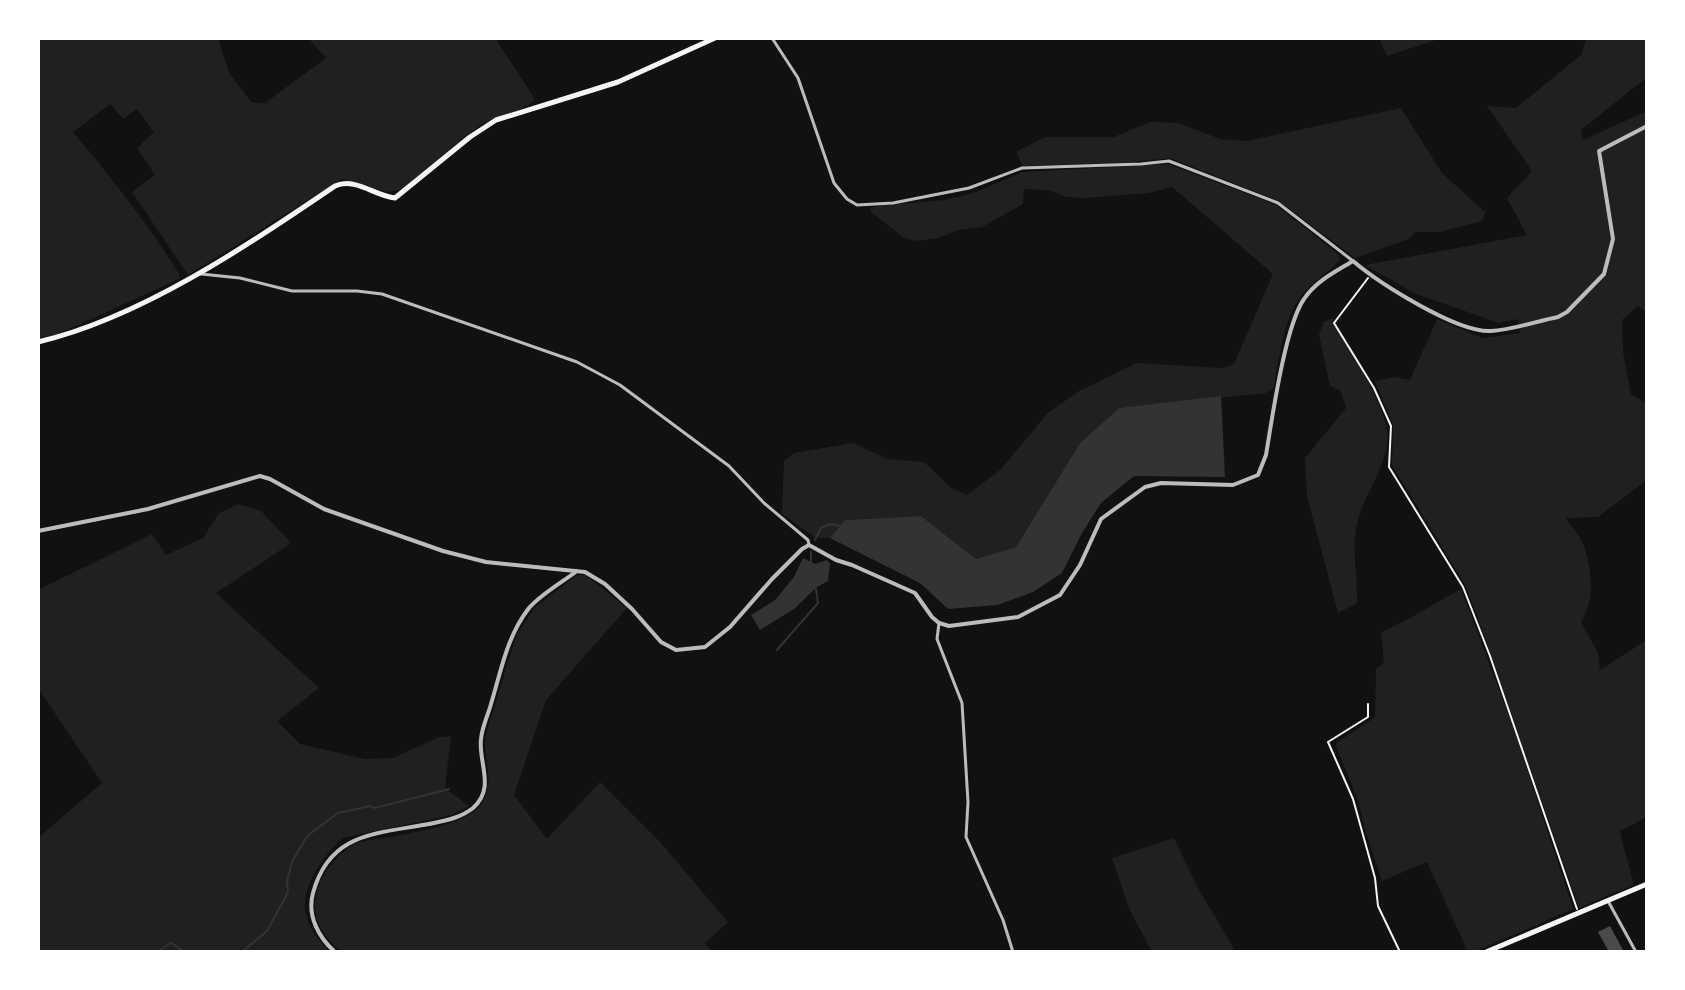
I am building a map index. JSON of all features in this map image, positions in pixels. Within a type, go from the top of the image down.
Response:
[{"type":"main road","points":[[38,342],[80,330],[118,314],[197,274],[344,182],[395,198],[470,137],[496,120],[618,82],[715,38]]},
{"type":"main road","points":[[1486,952],[1647,884]]},
{"type":"street","points":[[772,38],[798,78],[834,183],[847,199],[857,205],[893,203],[969,188],[1022,168],[1169,161],[1278,203],[1370,276],[1411,300],[1474,330],[1491,331],[1558,317],[1567,312],[1604,274],[1613,239],[1599,151],[1647,126]]},
{"type":"street","points":[[197,274],[240,278],[292,291],[382,294],[577,362],[620,385],[729,466],[764,503],[808,540],[809,545],[836,560],[915,593],[939,623],[949,626],[1018,617],[1060,595],[1080,565],[1101,519],[1145,487],[1161,483],[1233,485],[1258,475],[1266,455],[1293,325],[1302,301],[1318,283],[1353,261]]},
{"type":"street","points":[[38,531],[148,509],[260,476],[324,509],[443,551],[486,562],[585,572],[605,584],[661,642],[676,650],[705,647],[730,627],[772,579],[809,545]]},
{"type":"street","points":[[335,952],[314,924],[310,907],[324,866],[340,847],[357,839],[451,819],[475,806],[481,798],[486,778],[480,740],[512,634],[530,606],[577,571]]},
{"type":"street","points":[[939,623],[937,639],[962,703],[968,802],[966,837],[1003,920],[1013,952]]},
{"type":"street","points":[[1608,901],[1636,952]]},
{"type":"path","points":[[1370,276],[1334,323],[1374,388],[1391,426],[1389,467],[1463,587],[1579,913]]},
{"type":"path","points":[[1368,704],[1368,717],[1328,742],[1353,799],[1375,878],[1378,906],[1400,952]]},
{"type":"shaded area","points":[[39,38],[218,38],[229,73],[252,103],[265,103],[326,58],[308,38],[495,38],[535,99],[525,107],[479,126],[401,190],[386,192],[342,179],[188,275],[132,192],[155,175],[137,148],[154,132],[137,109],[123,119],[110,104],[73,132],[142,219],[180,275],[179,279],[56,335],[38,338]]},
{"type":"shaded area","points":[[1379,38],[1442,38],[1387,56]]},
{"type":"shaded area","points":[[1586,38],[1647,38],[1647,77],[1581,130],[1583,140],[1647,111],[1647,312],[1638,306],[1622,320],[1623,352],[1631,394],[1647,403],[1647,480],[1598,517],[1566,518],[1581,539],[1588,559],[1591,581],[1589,603],[1581,622],[1598,653],[1600,670],[1647,640],[1647,817],[1620,831],[1633,885],[1579,908],[1464,583],[1392,465],[1393,425],[1375,381],[1395,377],[1410,380],[1437,319],[1482,338],[1520,333],[1518,319],[1499,323],[1416,294],[1365,265],[1527,235],[1507,198],[1532,171],[1487,106],[1516,108],[1582,54]]},
{"type":"shaded area","points":[[1401,108],[1442,173],[1485,212],[1482,221],[1440,232],[1415,232],[1409,239],[1355,258],[1279,201],[1170,158],[1023,166],[1016,152],[1045,137],[1114,137],[1150,122],[1179,123],[1220,139],[1247,141]]},
{"type":"shaded area","points":[[1168,164],[1276,205],[1339,255],[1340,260],[1308,288],[1293,309],[1285,331],[1273,389],[1266,393],[1119,408],[1080,443],[1016,547],[976,559],[921,516],[845,520],[830,538],[816,538],[782,514],[784,461],[794,453],[853,443],[887,459],[924,462],[950,487],[967,495],[1000,470],[1048,413],[1079,391],[1137,363],[1223,368],[1234,364],[1273,274],[1172,187],[1149,193],[1085,198],[1067,197],[1048,190],[1024,189],[1023,204],[982,227],[915,241],[903,237],[871,212],[871,208],[876,206],[944,200],[973,193],[1023,172]]},
{"type":"shaded area","points":[[1333,318],[1372,390],[1387,430],[1385,456],[1356,529],[1357,603],[1338,613],[1307,496],[1305,458],[1346,408],[1341,391],[1330,386],[1319,334],[1324,322]]},
{"type":"shaded area","points":[[1221,396],[1225,477],[1134,476],[1101,503],[1062,573],[1033,592],[997,605],[948,609],[920,583],[830,538],[845,520],[921,516],[976,559],[1016,547],[1080,443],[1119,408]]},
{"type":"shaded area","points":[[239,504],[261,511],[291,543],[216,593],[319,688],[277,721],[300,744],[365,759],[393,758],[439,737],[451,736],[445,788],[469,806],[452,815],[342,838],[315,873],[306,894],[306,915],[329,952],[38,952],[38,838],[102,783],[38,688],[38,590],[152,534],[166,555],[203,538],[219,513]]},
{"type":"shaded area","points":[[803,558],[815,564],[827,560],[830,564],[828,581],[794,609],[760,630],[751,615],[775,600],[794,577]]},
{"type":"shaded area","points":[[577,575],[585,575],[627,608],[546,700],[514,795],[547,839],[600,782],[661,843],[728,922],[705,943],[713,952],[341,952],[329,940],[316,916],[316,894],[331,864],[356,843],[440,826],[470,814],[480,806],[488,782],[486,734],[516,636],[535,607]]},
{"type":"shaded area","points":[[1461,589],[1515,732],[1573,909],[1474,952],[1468,952],[1427,862],[1382,881],[1358,800],[1335,744],[1375,717],[1376,669],[1384,663],[1381,632]]},
{"type":"shaded area","points":[[1174,838],[1198,888],[1236,952],[1152,952],[1129,908],[1112,858]]},
{"type":"building","points":[[1610,926],[1624,952],[1609,952],[1598,932]]},
{"type":"waterway","points":[[815,540],[821,528],[830,524],[840,526]]},
{"type":"waterway","points":[[811,552],[811,563]]},
{"type":"waterway","points":[[777,650],[818,603],[816,589]]},
{"type":"waterway","points":[[242,952],[267,931],[288,892],[287,881],[292,862],[307,836],[338,813],[370,806],[375,808],[449,789]]},
{"type":"waterway","points":[[157,952],[171,943],[185,952]]},
{"type":"waterway","points":[[199,952],[205,952]]}]
